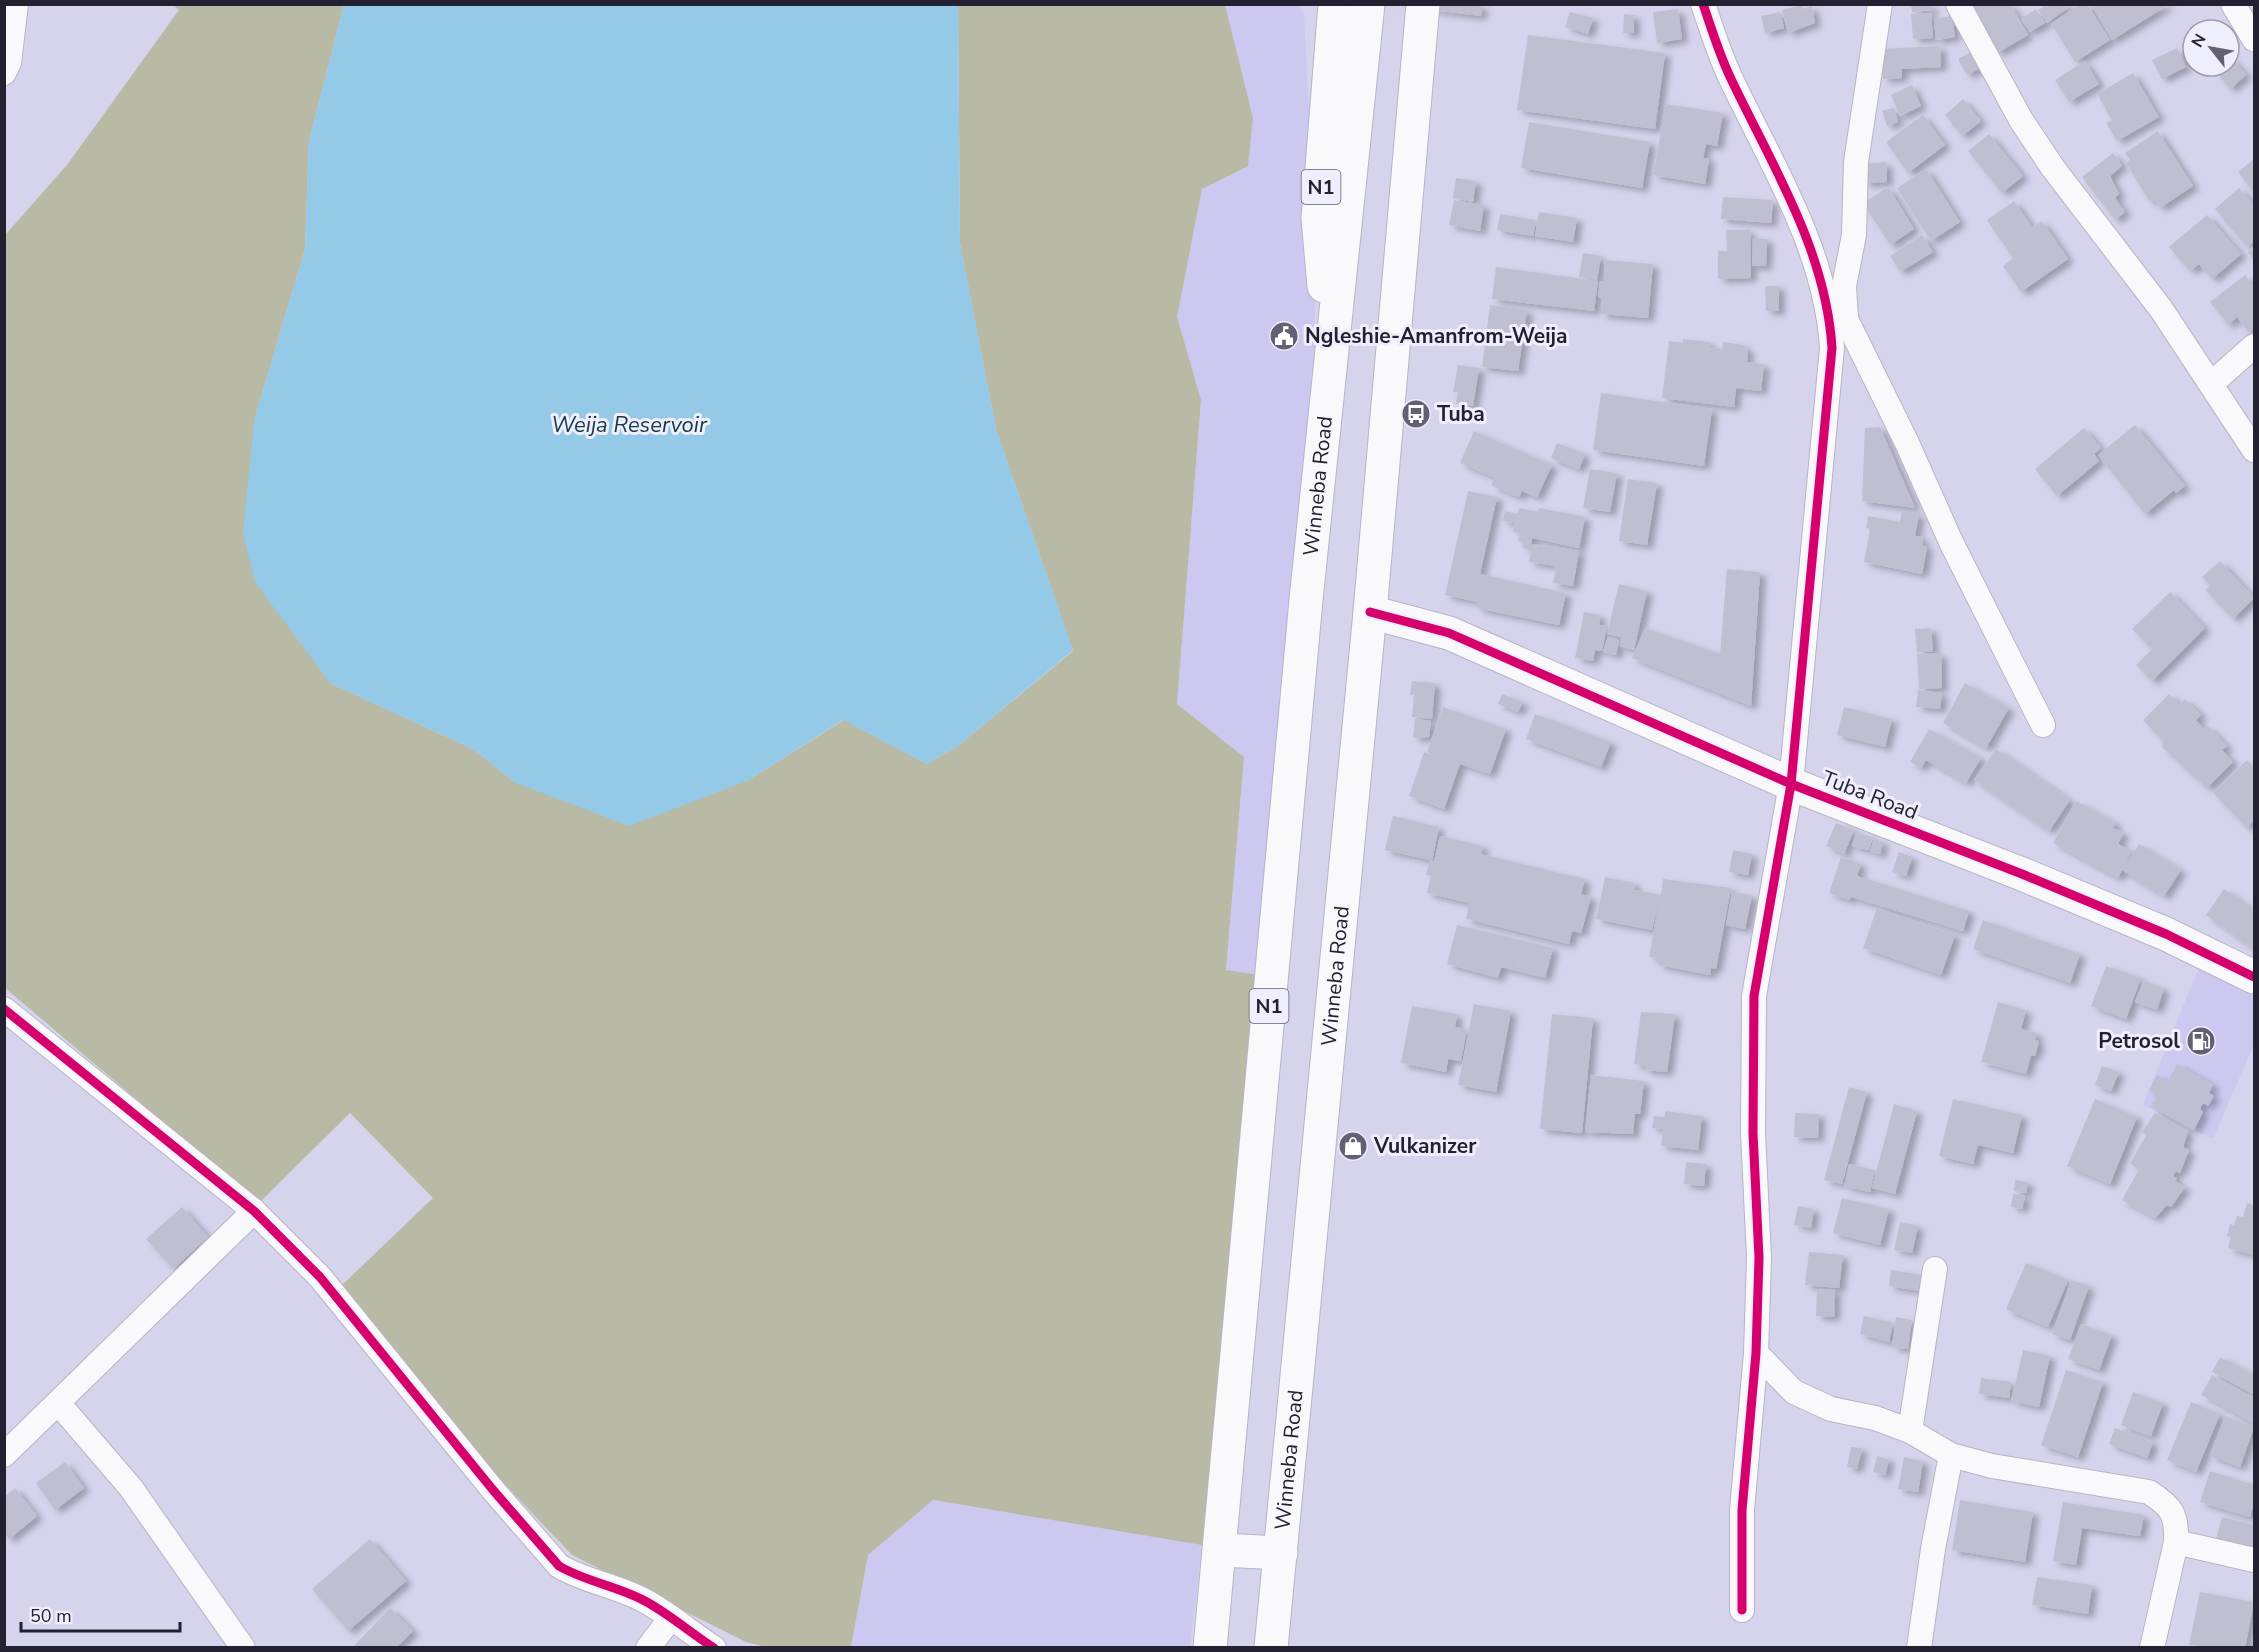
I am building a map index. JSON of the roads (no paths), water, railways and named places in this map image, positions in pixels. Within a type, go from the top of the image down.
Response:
[{"type":"main road","name":"Winneba Road","points":[[1330,365],[1318,218],[1335,4]]},
{"type":"main road","name":"Winneba Road","points":[[1330,365],[1332,232],[1353,4]]},
{"type":"main road","name":"Winneba Road","points":[[1210,1647],[1306,600],[1368,4]]},
{"type":"main road","name":"Winneba Road","points":[[1396,304],[1385,226],[1406,4]]},
{"type":"main road","name":"Winneba Road","points":[[1271,1647],[1370,612],[1423,4]]},
{"type":"main road","name":"Winneba Road","points":[[1396,304],[1415,230],[1440,4]]},
{"type":"main road","name":"Tuba Road","points":[[1370,612],[1449,633],[1791,784],[2156,929],[2254,977]]},
{"type":"main road","points":[[1220,1550],[1281,1553]]},
{"type":"street","points":[[4,73],[9,63],[16,4]]},
{"type":"street","points":[[1702,4],[1731,78],[1804,226],[1838,317],[1907,443],[1951,542],[2043,725]]},
{"type":"street","points":[[1742,1610],[1742,1510],[1756,1353],[1759,1258],[1753,1132],[1754,996],[1791,784],[1832,348],[1854,235],[1856,162],[1880,4]]},
{"type":"street","points":[[1958,4],[2021,120],[2053,168],[2161,309],[2254,450]]},
{"type":"street","points":[[2233,4],[2254,39]]},
{"type":"street","points":[[2211,384],[2254,346]]},
{"type":"street","points":[[4,1009],[254,1211],[320,1277],[494,1490],[560,1566],[574,1574],[612,1586],[646,1601],[714,1647]]},
{"type":"street","points":[[4,1455],[59,1404],[254,1211]]},
{"type":"street","points":[[1910,1431],[1935,1269]]},
{"type":"street","points":[[1756,1353],[1794,1392],[1831,1409],[1875,1418],[1910,1431],[1951,1455],[1992,1466],[2149,1492],[2169,1505],[2177,1525],[2176,1542],[2152,1647]]},
{"type":"street","points":[[59,1404],[131,1488],[243,1647]]},
{"type":"street","points":[[1919,1647],[1933,1549],[1951,1455]]},
{"type":"street","points":[[2176,1542],[2254,1560]]},
{"type":"street","points":[[648,1647],[670,1618]]},
{"type":"water","name":"Weija Reservoir","points":[[344,5],[958,5],[960,244],[996,429],[1073,650],[959,745],[927,764],[843,720],[747,781],[629,826],[516,783],[473,749],[330,683],[255,582],[243,534],[254,421],[305,249],[309,141]]},
{"type":"place","name":"Ngleshie-Amanfrom-Weija","points":[[1284,336]]},
{"type":"place","name":"Tuba","points":[[1416,414]]},
{"type":"place","name":"Petrosol","points":[[2201,1041]]},
{"type":"place","name":"Vulkanizer","points":[[1353,1146]]}]
